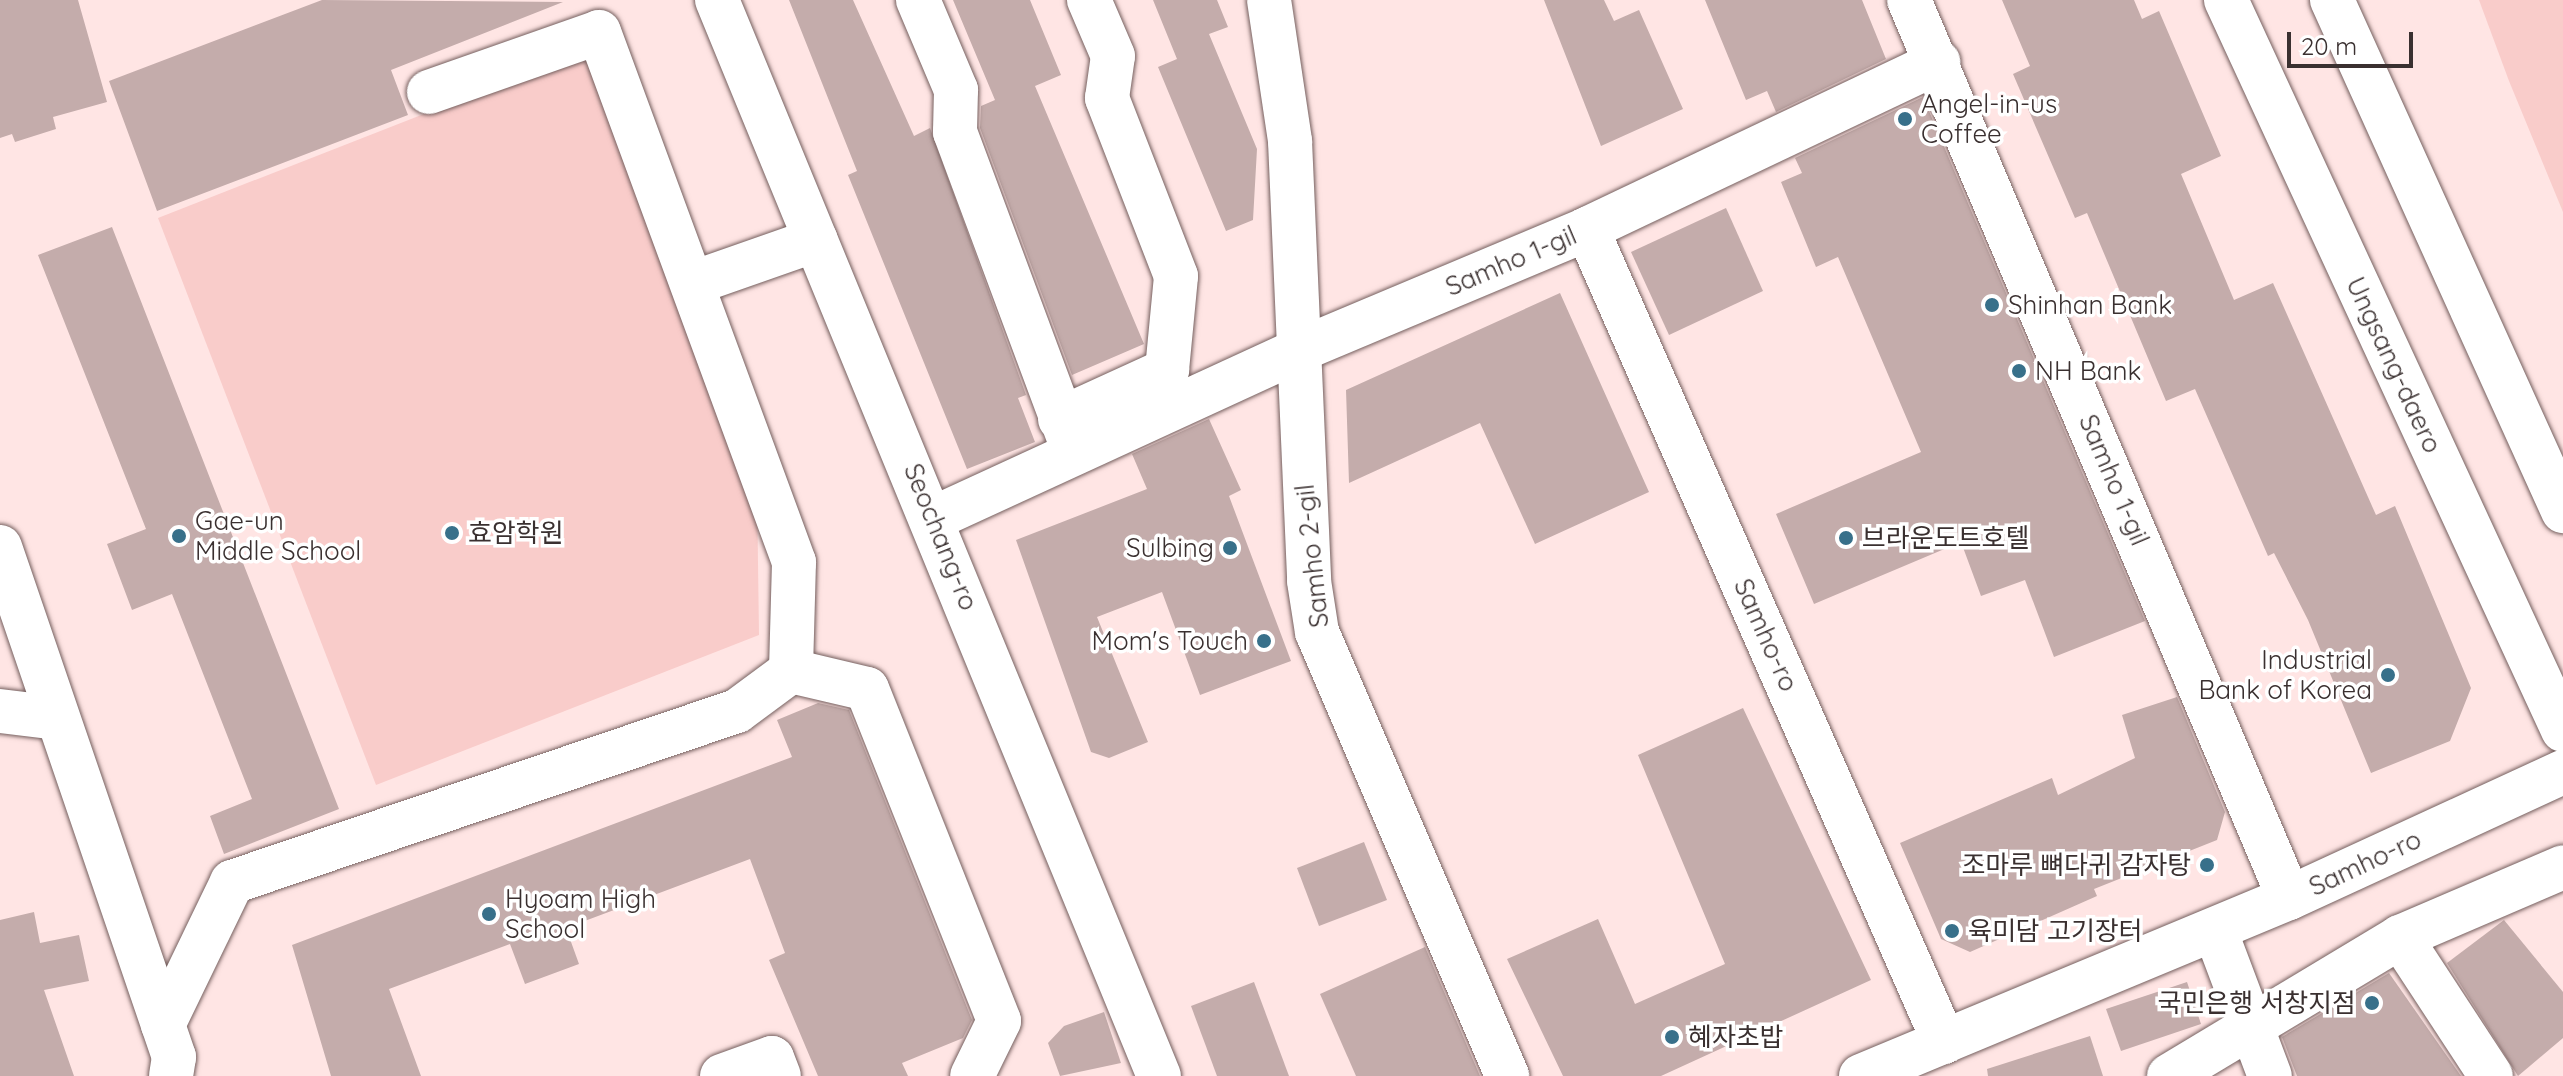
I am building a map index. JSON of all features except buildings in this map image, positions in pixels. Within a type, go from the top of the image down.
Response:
[{"type":"street","name":"Seochang-ro","points":[[717,0],[934,518],[1159,1076]]},
{"type":"street","points":[[918,0],[956,90],[955,132],[1067,434]]},
{"type":"street","points":[[934,518],[1167,370],[1176,276],[1107,98],[1113,56],[1089,0]]},
{"type":"street","name":"Samho 2-gil","points":[[1269,0],[1290,141],[1297,351],[1317,632],[1507,1076]]},
{"type":"street","name":"Samho 1-gil","points":[[1909,0],[1938,62],[2289,898]]},
{"type":"street","name":"Ungsang-daero","points":[[2226,0],[2563,730]]},
{"type":"street","points":[[2332,0],[2563,511]]},
{"type":"street","points":[[429,92],[599,32],[794,562],[791,671]]},
{"type":"street","name":"Samho 1-gil","points":[[1067,434],[1297,351],[1587,229],[1938,62]]},
{"type":"street","name":"Samho-ro","points":[[1587,229],[1944,1042]]},
{"type":"street","points":[[693,283],[816,240]]},
{"type":"street","points":[[0,547],[174,1057],[171,1076]]},
{"type":"street","points":[[163,1025],[232,882],[737,711],[791,671],[867,689],[999,1021],[972,1076]]},
{"type":"street","points":[[0,711],[58,718]]},
{"type":"street","name":"Samho-ro","points":[[1861,1076],[2289,898],[2563,772]]},
{"type":"street","points":[[2169,1076],[2247,1023],[2400,937],[2563,867]]},
{"type":"street","points":[[2215,930],[2247,1023],[2270,1076]]},
{"type":"street","points":[[2400,937],[2491,1076]]},
{"type":"street","points":[[722,1076],[772,1058],[779,1076]]},
{"type":"shaded area","points":[[2479,0],[2563,0],[2563,212],[2509,81]]},
{"type":"shaded area","points":[[587,50],[757,491],[759,635],[376,785],[158,218]]},
{"type":"place","name":"Angel-in-us Coffee","points":[[1905,119]]},
{"type":"place","name":"Shinhan Bank","points":[[1992,305]]},
{"type":"place","name":"NH Bank","points":[[2019,371]]},
{"type":"place","name":"효암학원","points":[[452,533]]},
{"type":"place","name":"Gae-un Middle School","points":[[179,536]]},
{"type":"place","name":"브라운도트호텔","points":[[1846,538]]},
{"type":"place","name":"Sulbing","points":[[1230,548]]},
{"type":"place","name":"Mom's Touch","points":[[1264,641]]},
{"type":"place","name":"Industrial Bank of Korea","points":[[2388,675]]},
{"type":"place","name":"조마루 뼈다귀 감자탕","points":[[2207,865]]},
{"type":"place","name":"Hyoam High School","points":[[489,914]]},
{"type":"place","name":"육미담 고기장터","points":[[1952,931]]},
{"type":"place","name":"국민은행 서창지점","points":[[2372,1003]]},
{"type":"place","name":"혜자초밥","points":[[1672,1037]]}]
